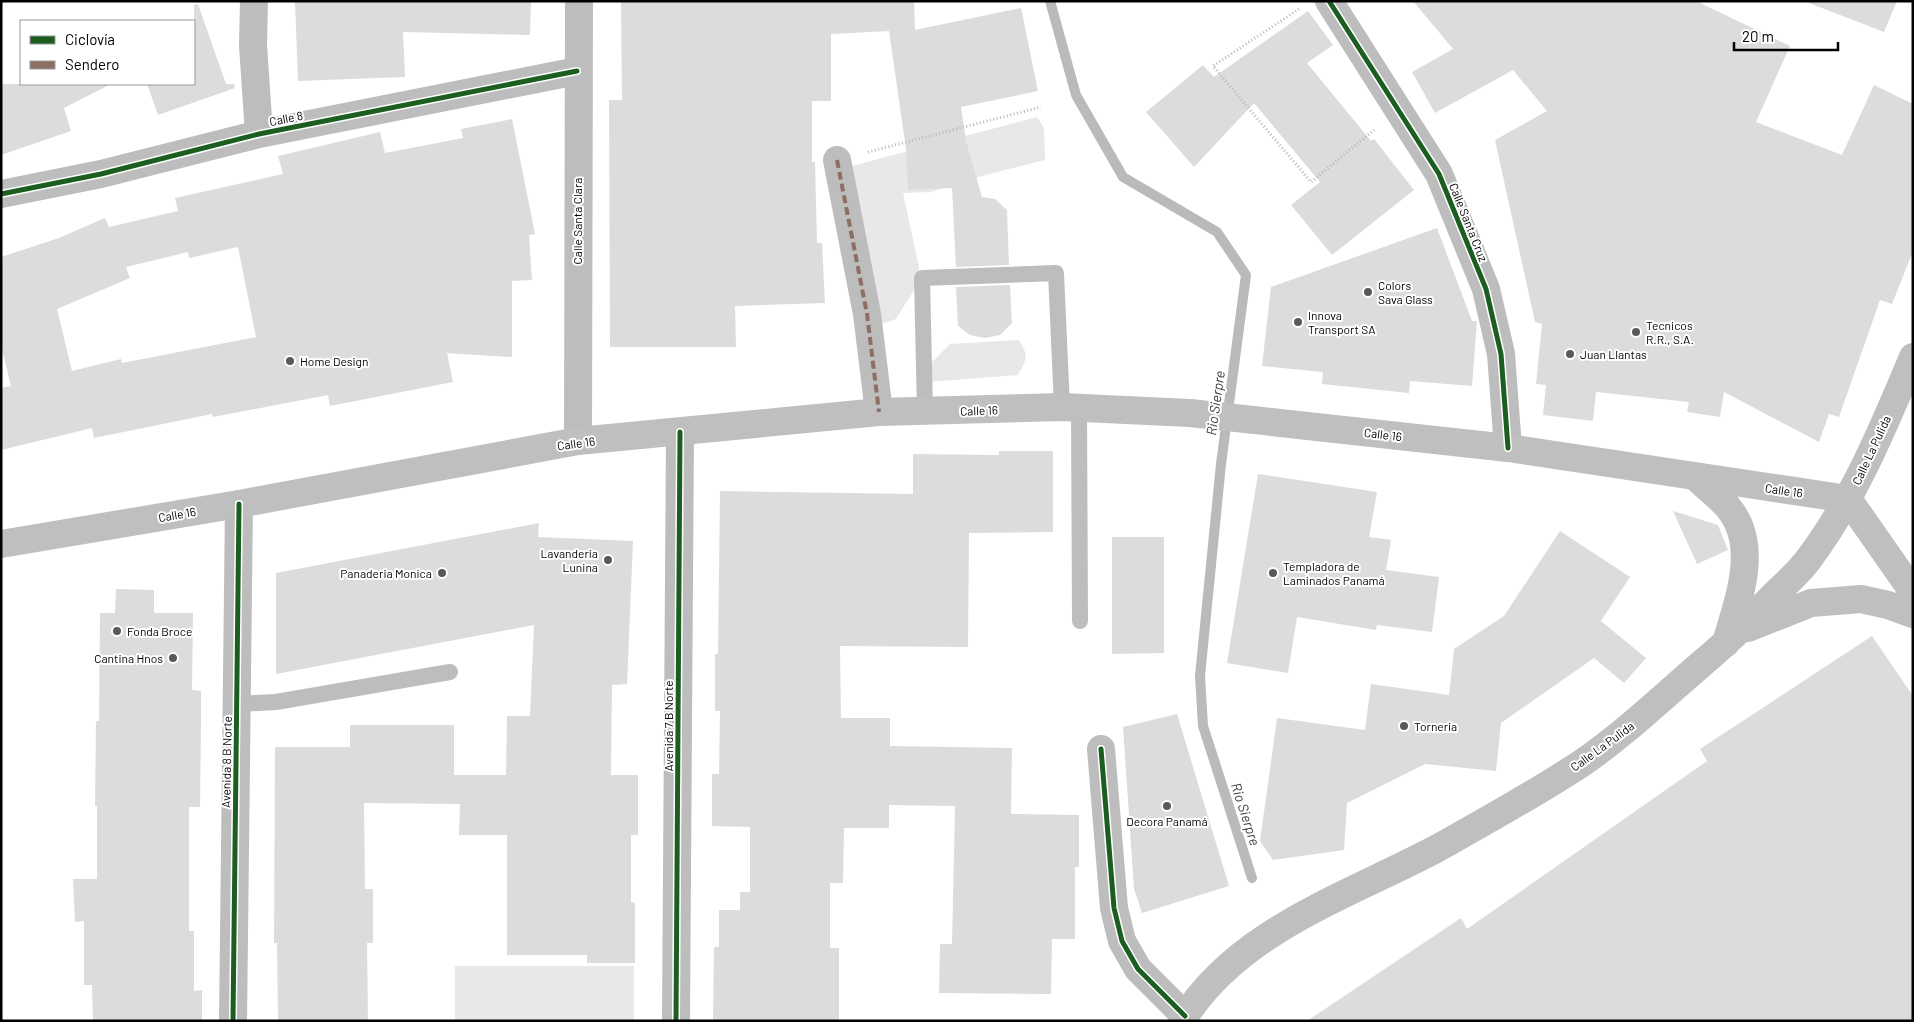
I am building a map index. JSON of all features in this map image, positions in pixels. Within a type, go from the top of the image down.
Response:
[{"type":"main road","name":"Calle La Pulida","points":[[1183,1018],[1221,973],[1243,953],[1321,906],[1433,850],[1511,807],[1586,760],[1643,716],[1731,638],[1806,562],[1848,499],[1877,442],[1913,357]]},
{"type":"main road","name":"Calle 16","points":[[1,544],[239,504],[578,441],[879,412],[1071,407],[1190,413],[1508,448],[1848,499]]},
{"type":"main road","points":[[1696,477],[1728,507],[1738,526],[1746,558],[1731,638]]},
{"type":"main road","points":[[1848,499],[1913,592]]},
{"type":"main road","points":[[1731,638],[1811,603],[1861,599],[1888,605],[1913,614]]},
{"type":"street","points":[[254,1],[253,45],[259,134]]},
{"type":"street","name":"Calle Santa Clara","points":[[578,1],[578,441]]},
{"type":"street","name":"Calle Santa Cruz","points":[[1329,1],[1439,174],[1482,281],[1501,354],[1508,448]]},
{"type":"street","name":"Calle 8","points":[[1,194],[101,174],[259,134],[577,71]]},
{"type":"street","points":[[837,160],[867,314],[879,412]]},
{"type":"street","name":"Avenida 7 B Norte","points":[[676,1021],[680,432]]},
{"type":"street","name":"Avenida 8 B Norte","points":[[233,1021],[239,504]]},
{"type":"street","points":[[1101,749],[1114,908],[1122,941],[1138,969],[1183,1018]]},
{"type":"lane","points":[[925,411],[922,278],[1056,273],[1071,407],[1080,621]]},
{"type":"lane","points":[[237,704],[276,702],[450,672]]},
{"type":"path","points":[[1302,7],[1213,66],[1311,182],[1382,124]]},
{"type":"path","points":[[837,160],[1041,106]]},
{"type":"shaded area","points":[[1037,117],[1044,128],[1045,160],[982,176],[931,192],[903,193],[919,267],[917,285],[896,319],[882,324],[848,167]]},
{"type":"shaded area","points":[[1019,340],[1026,358],[1018,375],[927,382],[928,366],[950,344]]},
{"type":"shaded area","points":[[455,966],[634,966],[634,1021],[455,1021]]},
{"type":"building","points":[[295,1],[531,1],[530,35],[403,32],[405,77],[298,81]]},
{"type":"building","points":[[621,1],[914,1],[915,30],[1021,8],[1038,91],[961,107],[966,141],[982,197],[995,199],[1007,210],[1009,265],[956,267],[952,188],[908,190],[906,149],[889,31],[831,34],[831,101],[812,101],[812,162],[815,162],[817,243],[822,243],[825,303],[735,306],[736,347],[610,347],[609,100],[622,100]]},
{"type":"building","points":[[1413,1],[1696,1],[1790,46],[1756,122],[1842,155],[1874,85],[1913,104],[1913,251],[1892,304],[1880,300],[1839,417],[1829,414],[1819,442],[1724,392],[1720,417],[1687,412],[1689,402],[1596,392],[1593,421],[1543,415],[1546,385],[1536,384],[1542,324],[1535,322],[1495,140],[1547,111],[1513,70],[1435,113],[1412,72],[1453,49]]},
{"type":"building","points":[[1810,1],[1897,1],[1884,32],[1809,3]]},
{"type":"building","points":[[198,4],[226,84],[234,84],[235,88],[158,115],[147,85],[195,85],[194,5]]},
{"type":"building","points":[[1308,11],[1333,45],[1307,63],[1371,141],[1374,139],[1414,190],[1332,255],[1291,205],[1320,182],[1254,103],[1194,167],[1146,112],[1203,65],[1214,77]]},
{"type":"building","points":[[1,84],[109,85],[64,108],[71,131],[1,155]]},
{"type":"building","points":[[512,119],[535,234],[529,235],[532,280],[512,281],[512,357],[447,353],[453,382],[330,406],[328,395],[213,417],[212,414],[94,438],[92,428],[1,450],[1,388],[11,386],[1,345],[1,257],[59,238],[105,218],[109,227],[178,211],[175,198],[283,174],[278,156],[380,132],[385,153],[463,138],[461,129]],"holes":[[[238,247],[256,337],[122,363],[121,359],[72,371],[57,309],[130,278],[126,267],[188,252],[189,258]]]},
{"type":"building","points":[[1437,228],[1472,321],[1477,321],[1472,386],[1410,381],[1409,393],[1322,384],[1323,372],[1262,366],[1271,287]]},
{"type":"building","points":[[1010,285],[1012,323],[1000,335],[985,338],[970,335],[958,326],[956,287]]},
{"type":"building","points":[[999,451],[1053,451],[1053,532],[969,533],[968,647],[840,646],[841,718],[890,718],[890,746],[1012,748],[1011,814],[1079,815],[1079,867],[1075,867],[1075,939],[1052,939],[1051,994],[939,993],[940,944],[952,944],[955,806],[889,805],[889,828],[844,828],[843,883],[830,883],[830,948],[839,948],[839,1021],[713,1021],[714,947],[719,947],[719,910],[740,910],[740,892],[750,892],[750,827],[712,826],[712,774],[719,774],[720,711],[715,711],[715,654],[718,654],[720,491],[913,494],[913,454],[999,455]]},
{"type":"building","points":[[1258,474],[1377,492],[1369,537],[1391,540],[1386,570],[1439,577],[1432,632],[1377,625],[1376,630],[1297,617],[1288,673],[1227,663]]},
{"type":"building","points":[[1673,511],[1718,525],[1728,550],[1697,564]]},
{"type":"building","points":[[539,523],[538,537],[633,541],[627,684],[612,685],[611,775],[638,775],[638,835],[631,835],[631,902],[635,903],[635,963],[587,963],[587,955],[507,955],[507,835],[459,835],[460,804],[364,803],[365,889],[373,889],[373,943],[367,943],[368,1021],[278,1021],[277,943],[274,943],[275,747],[350,747],[350,725],[454,725],[454,775],[506,775],[507,716],[530,716],[534,625],[276,674],[276,573]]},
{"type":"building","points":[[1560,531],[1630,577],[1601,621],[1646,658],[1624,683],[1594,658],[1501,723],[1496,771],[1425,764],[1347,803],[1344,850],[1273,860],[1260,841],[1277,718],[1365,730],[1371,684],[1449,695],[1454,649],[1504,616]]},
{"type":"building","points":[[1112,537],[1164,537],[1164,653],[1112,654]]},
{"type":"building","points":[[116,589],[154,590],[154,613],[193,613],[192,690],[201,691],[200,807],[189,807],[189,931],[194,931],[194,991],[202,990],[202,1021],[93,1021],[92,985],[84,985],[84,921],[75,922],[73,879],[97,879],[97,806],[95,806],[96,721],[99,721],[100,613],[115,613]]},
{"type":"building","points":[[1872,636],[1913,696],[1913,1021],[1307,1021],[1461,918],[1467,929],[1707,761],[1700,749]]},
{"type":"building","name":"Decora Panamá","points":[[1177,714],[1229,886],[1142,913],[1134,889],[1123,727]]},
{"type":"waterway","name":"Rio Sierpre","points":[[1050,1],[1076,95],[1123,177],[1217,232],[1246,275],[1221,464],[1200,676],[1203,726],[1252,878]]},
{"type":"marked path","points":[[837,160],[867,314],[879,412]]},
{"type":"cycle path","points":[[1329,1],[1439,174],[1486,289],[1501,354],[1508,448]]},
{"type":"cycle path","points":[[1,194],[101,174],[259,134],[577,71]]},
{"type":"cycle path","points":[[676,1021],[680,432]]},
{"type":"cycle path","points":[[233,1021],[239,504]]},
{"type":"cycle path","points":[[1101,749],[1114,908],[1122,941],[1138,969],[1185,1016]]},
{"type":"place","name":"Colors Sava Glass","points":[[1368,292]]},
{"type":"place","name":"Innova Transport SA","points":[[1298,322]]},
{"type":"place","name":"Tecnicos R.R., S.A.","points":[[1636,332]]},
{"type":"place","name":"Juan Llantas","points":[[1570,354]]},
{"type":"place","name":"Home Design","points":[[290,361]]},
{"type":"place","name":"Lavanderia Lunina","points":[[608,560]]},
{"type":"place","name":"Panaderia Monica","points":[[442,573]]},
{"type":"place","name":"Templadora de Laminados Panamá","points":[[1273,573]]},
{"type":"place","name":"Fonda Broce","points":[[117,631]]},
{"type":"place","name":"Cantina Hnos","points":[[173,658]]},
{"type":"place","name":"Torneria","points":[[1404,726]]},
{"type":"place","name":"Decora Panamá","points":[[1167,806]]}]
